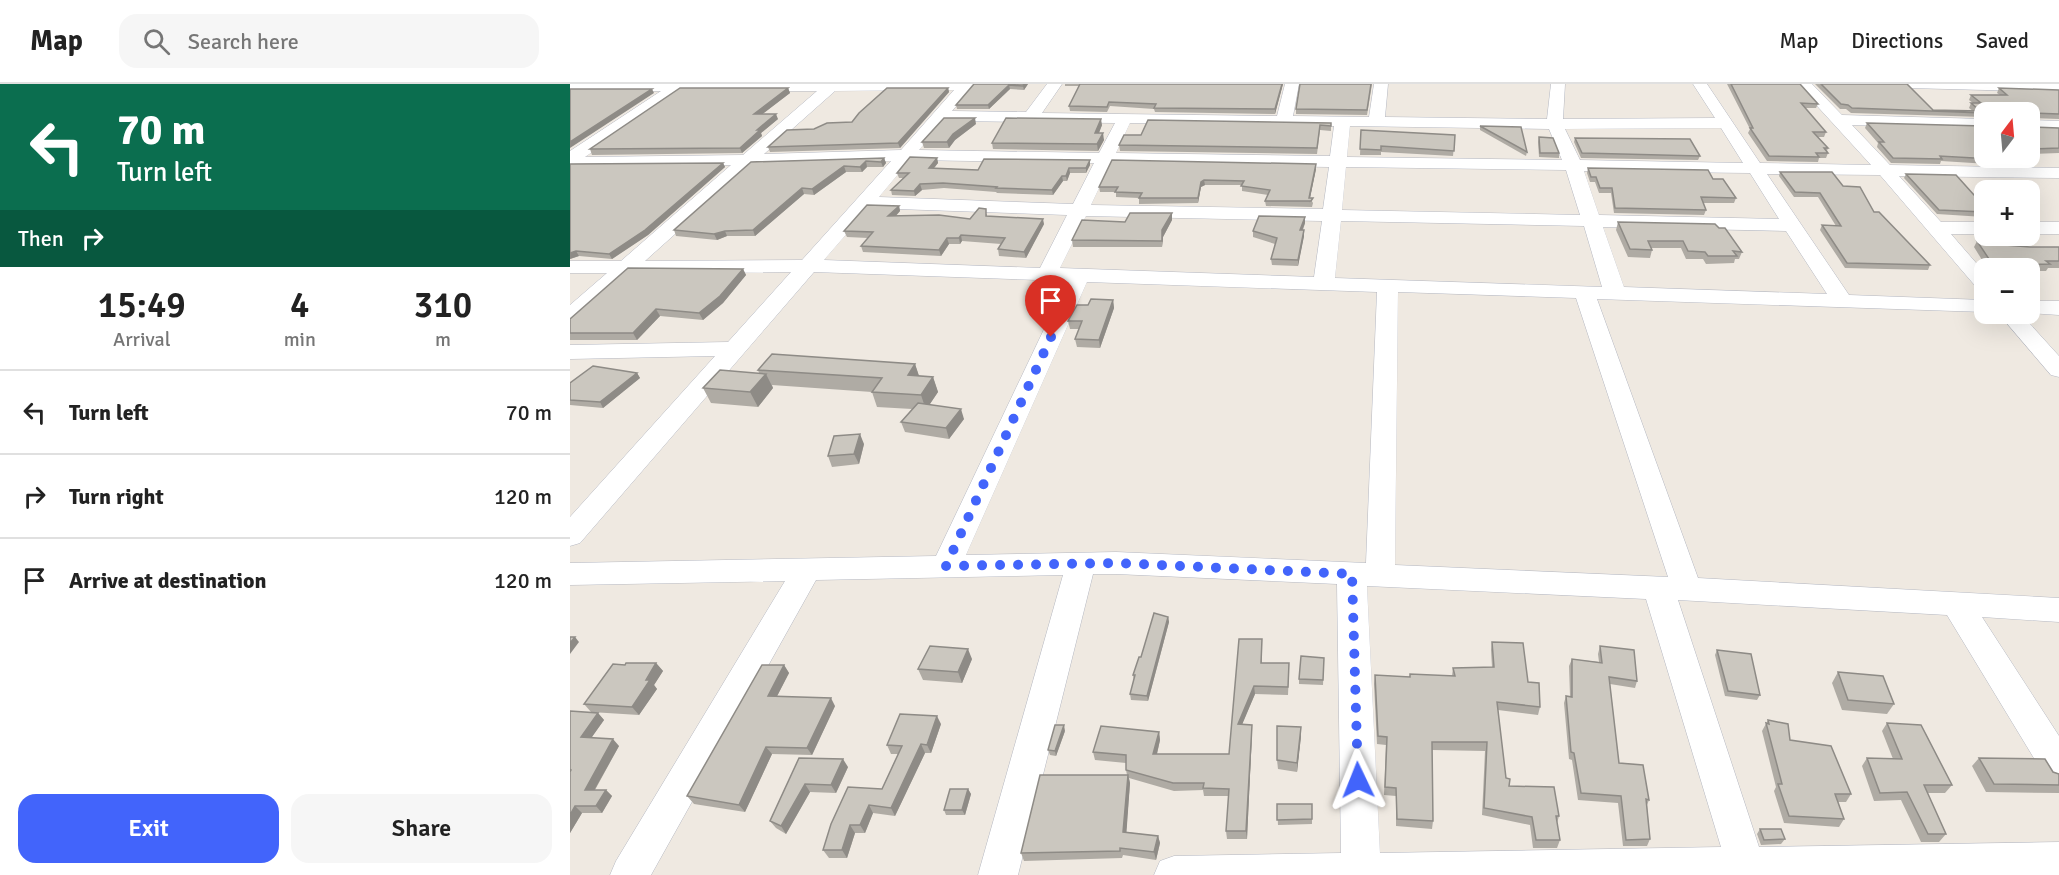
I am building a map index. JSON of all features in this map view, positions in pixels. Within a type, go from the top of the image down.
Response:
[{"type":"street","points":[[1031,117],[1055,84]]},
{"type":"street","points":[[1284,119],[1292,84]]},
{"type":"street","points":[[1377,120],[1381,84]]},
{"type":"street","points":[[1558,84],[1555,124],[1573,165],[1615,293]]},
{"type":"street","points":[[1700,84],[1842,301]]},
{"type":"street","points":[[1804,84],[1885,170],[1974,273]]},
{"type":"street","points":[[1909,84],[2059,88]]},
{"type":"street","points":[[1932,84],[1948,98]]},
{"type":"street","points":[[570,160],[679,85]]},
{"type":"street","points":[[570,316],[833,85]]},
{"type":"street","points":[[570,87],[967,85]]},
{"type":"street","points":[[570,536],[967,85]]},
{"type":"street","points":[[1963,111],[1974,119]]},
{"type":"street","points":[[939,116],[1555,124],[1726,123]]},
{"type":"street","points":[[1047,274],[1125,118]]},
{"type":"street","points":[[1324,283],[1343,120]]},
{"type":"street","points":[[1838,120],[1974,125]]},
{"type":"street","points":[[2040,125],[2059,126]]},
{"type":"street","points":[[570,160],[747,160],[905,155],[2059,173]]},
{"type":"street","points":[[2033,168],[2059,190]]},
{"type":"street","points":[[864,202],[1080,210],[1794,225]]},
{"type":"street","points":[[1935,228],[1974,228]]},
{"type":"street","points":[[2040,228],[2059,228]]},
{"type":"street","points":[[570,267],[808,266],[1974,306]]},
{"type":"street","points":[[946,566],[1080,275]]},
{"type":"street","points":[[1361,873],[1366,575],[1388,285]]},
{"type":"street","points":[[1584,292],[1673,590],[1747,870]]},
{"type":"street","points":[[2040,307],[2059,308]]},
{"type":"street","points":[[2019,324],[2059,370]]},
{"type":"street","points":[[570,352],[734,350]]},
{"type":"street","points":[[570,574],[1116,563],[2059,610]]},
{"type":"street","points":[[998,875],[1081,564]]},
{"type":"street","points":[[630,875],[807,569]]},
{"type":"street","points":[[1957,605],[2059,767]]},
{"type":"street","points":[[1174,875],[1747,870],[2059,861]]},
{"type":"building","points":[[974,84],[1024,84],[1023,86],[1009,85],[988,105],[956,105]]},
{"type":"building","points":[[1080,84],[1282,84],[1275,109],[1154,108],[1156,104],[1109,102],[1107,107],[1069,106]]},
{"type":"building","points":[[1300,84],[1371,84],[1367,110],[1296,109]]},
{"type":"building","points":[[1731,84],[1800,84],[1818,104],[1801,103],[1826,132],[1813,132],[1828,148],[1824,148],[1828,153],[1816,153],[1819,157],[1769,156],[1750,128],[1753,128]]},
{"type":"building","points":[[1821,84],[1907,84],[1933,110],[1974,113],[1852,108],[1841,104]]},
{"type":"building","points":[[680,88],[788,88],[754,114],[776,114],[740,148],[590,149]]},
{"type":"building","points":[[887,88],[948,88],[898,143],[768,147],[787,130],[814,129],[827,123],[852,122]]},
{"type":"building","points":[[1999,88],[2059,90],[2059,114],[2040,113],[2040,102],[1980,102],[1971,95],[2007,95]]},
{"type":"building","points":[[570,89],[652,89],[570,142]]},
{"type":"building","points":[[944,118],[975,118],[953,134],[947,142],[922,142]]},
{"type":"building","points":[[1006,118],[1101,119],[1095,133],[1103,133],[1097,144],[992,143]]},
{"type":"building","points":[[1148,120],[1331,123],[1331,126],[1320,125],[1317,148],[1119,145],[1124,135],[1141,135]]},
{"type":"building","points":[[1867,123],[1974,126],[1974,158],[1940,156],[1942,159],[1893,158],[1879,142],[1884,142]]},
{"type":"building","points":[[1480,126],[1521,127],[1527,152]]},
{"type":"building","points":[[2040,127],[2059,128],[2059,148],[2040,149]]},
{"type":"building","points":[[1361,130],[1455,135],[1454,151],[1381,146],[1381,150],[1360,149]]},
{"type":"building","points":[[1539,137],[1553,138],[1559,153],[1540,153]]},
{"type":"building","points":[[1575,138],[1690,139],[1700,156],[1582,153]]},
{"type":"building","points":[[910,157],[937,158],[929,168],[978,170],[984,159],[1090,160],[1086,168],[1069,168],[1066,176],[1062,176],[1052,190],[943,183],[920,184],[914,191],[891,190],[909,173],[897,173]]},
{"type":"building","points":[[884,158],[881,162],[866,161],[860,167],[844,166],[812,189],[802,188],[753,230],[725,231],[714,234],[674,230],[751,162]]},
{"type":"building","points":[[1112,160],[1316,164],[1309,198],[1313,198],[1311,201],[1265,201],[1270,190],[1241,186],[1244,181],[1204,180],[1201,182],[1198,198],[1139,198],[1142,193],[1115,192],[1118,187],[1099,187]]},
{"type":"building","points":[[723,163],[645,230],[609,254],[576,251],[570,253],[570,164]]},
{"type":"building","points":[[1588,168],[1708,170],[1713,179],[1723,179],[1736,198],[1701,197],[1706,210],[1615,208],[1612,188],[1600,188],[1596,177],[1591,177]]},
{"type":"building","points":[[1780,172],[1832,172],[1843,186],[1860,187],[1874,212],[1879,212],[1930,265],[1847,263],[1822,225],[1841,226],[1820,193],[1795,192]]},
{"type":"building","points":[[1906,174],[1956,175],[1974,195],[1974,212],[1939,210]]},
{"type":"building","points":[[867,205],[899,206],[888,216],[939,215],[970,219],[979,208],[986,209],[986,216],[1043,219],[1024,252],[998,249],[1005,238],[961,235],[959,238],[947,238],[939,250],[861,246],[873,232],[844,231]]},
{"type":"building","points":[[1130,213],[1172,213],[1162,230],[1162,241],[1072,240],[1082,220],[1125,222]]},
{"type":"building","points":[[1259,216],[1305,217],[1300,230],[1304,230],[1298,260],[1271,259],[1277,238],[1253,231]]},
{"type":"building","points":[[1618,222],[1715,224],[1719,228],[1725,228],[1742,252],[1733,251],[1737,256],[1708,256],[1705,252],[1688,251],[1683,241],[1648,241],[1652,250],[1630,249]]},
{"type":"building","points":[[1980,246],[2059,247],[2059,261],[2046,261],[2050,264],[2040,264],[2040,258],[1988,258]]},
{"type":"building","points":[[628,268],[743,269],[720,296],[699,313],[656,309],[633,333],[570,333],[570,319]]},
{"type":"building","points":[[1091,299],[1113,300],[1099,340],[1075,339],[1082,321],[1068,321],[1077,305],[1088,305]]},
{"type":"building","points":[[772,354],[915,364],[908,375],[933,377],[921,395],[872,392],[882,378],[758,370]]},
{"type":"building","points":[[593,366],[637,373],[600,402],[570,400],[570,383]]},
{"type":"building","points":[[720,370],[766,374],[750,392],[703,388]]},
{"type":"building","points":[[918,403],[961,409],[946,428],[901,422]]},
{"type":"building","points":[[860,434],[854,454],[828,456],[834,436]]},
{"type":"building","points":[[1154,613],[1168,617],[1147,696],[1130,694],[1135,675],[1133,675],[1139,657],[1141,657]]},
{"type":"building","points":[[1239,639],[1262,639],[1261,663],[1289,663],[1288,687],[1254,686],[1238,724],[1252,725],[1246,831],[1226,831],[1229,789],[1203,788],[1204,783],[1173,783],[1126,770],[1126,755],[1093,752],[1101,726],[1159,732],[1153,754],[1229,754]]},
{"type":"building","points":[[1492,642],[1523,643],[1528,682],[1539,683],[1540,707],[1497,702],[1506,778],[1510,779],[1509,786],[1554,787],[1560,840],[1536,840],[1532,817],[1484,808],[1487,742],[1432,742],[1433,821],[1397,819],[1396,788],[1385,787],[1387,737],[1378,736],[1375,675],[1455,676],[1453,668],[1494,667]]},
{"type":"building","points":[[930,646],[968,649],[958,672],[918,669]]},
{"type":"building","points":[[1600,646],[1634,650],[1637,681],[1609,677],[1619,763],[1643,765],[1649,800],[1646,799],[1650,839],[1626,840],[1621,796],[1581,793],[1574,753],[1571,752],[1566,696],[1572,697],[1572,659],[1602,663]]},
{"type":"building","points":[[1717,650],[1751,654],[1760,695],[1728,691]]},
{"type":"building","points":[[1301,656],[1324,658],[1323,680],[1299,679]]},
{"type":"building","points":[[626,663],[656,663],[646,680],[650,680],[632,707],[584,704],[613,664],[625,665]]},
{"type":"building","points":[[762,665],[784,665],[768,696],[831,698],[807,748],[766,747],[739,805],[687,796]]},
{"type":"building","points":[[1838,672],[1883,676],[1894,704],[1848,700]]},
{"type":"building","points":[[570,711],[598,713],[581,737],[613,739],[585,790],[606,790],[596,806],[575,806],[570,815],[571,770]]},
{"type":"building","points":[[900,714],[937,716],[927,745],[921,744],[891,808],[869,805],[860,825],[850,825],[842,850],[823,850],[831,824],[848,787],[882,789],[902,746],[887,745]]},
{"type":"building","points":[[1768,720],[1788,724],[1790,740],[1831,746],[1851,794],[1835,794],[1844,819],[1789,816],[1778,784],[1782,784],[1766,723],[1769,724]]},
{"type":"building","points":[[1887,723],[1921,725],[1952,785],[1924,785],[1946,834],[1928,834],[1907,792],[1880,793],[1867,758],[1902,759]]},
{"type":"building","points":[[1055,725],[1064,725],[1055,751],[1048,750]]},
{"type":"building","points":[[1277,726],[1301,727],[1297,763],[1277,760]]},
{"type":"building","points":[[799,758],[843,759],[831,785],[805,784],[781,826],[770,821]]},
{"type":"building","points":[[1979,758],[2045,759],[2053,772],[2059,774],[2059,785],[1994,784]]},
{"type":"building","points":[[1040,775],[1128,775],[1123,832],[1158,836],[1154,852],[1120,848],[1120,851],[1021,853]]},
{"type":"building","points":[[950,789],[968,789],[962,810],[944,810]]},
{"type":"building","points":[[1277,804],[1312,804],[1312,819],[1277,820]]},
{"type":"building","points":[[1760,829],[1781,829],[1785,839],[1764,840]]},
{"type":"route","points":[[1051,337],[946,566],[1116,563],[1352,574],[1358,780]]}]
